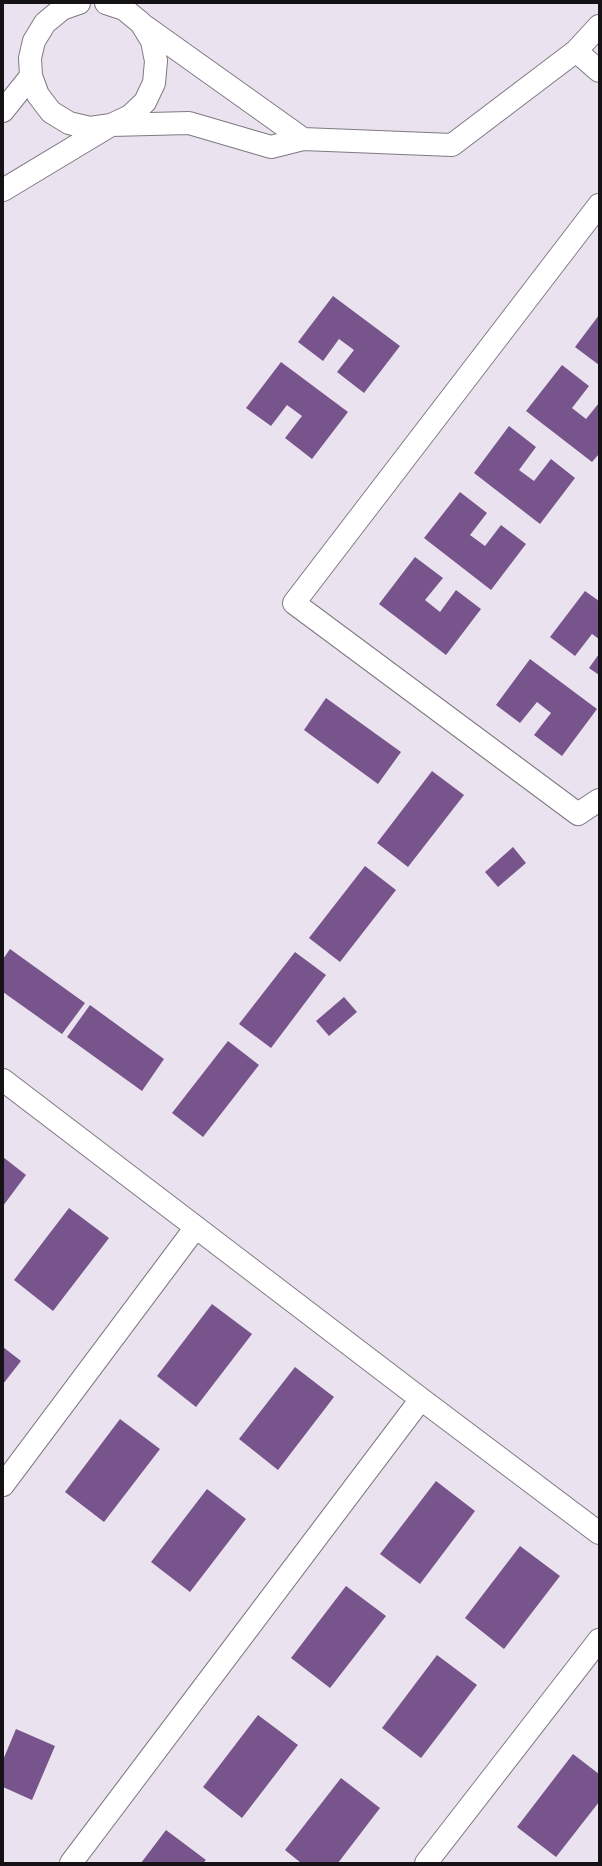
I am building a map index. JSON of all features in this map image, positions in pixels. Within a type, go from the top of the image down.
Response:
[{"type":"street","points":[[42,3],[30,58],[31,76],[38,95],[51,112],[57,116],[69,123],[90,128],[111,125],[189,123],[271,147],[303,139],[452,145],[576,51],[599,26]]},
{"type":"street","points":[[34,41],[45,23],[62,9],[79,3]]},
{"type":"street","points":[[106,3],[124,10],[303,139]]},
{"type":"street","points":[[3,190],[111,125],[130,116],[145,102],[154,83],[156,62],[152,41],[141,23],[133,3]]},
{"type":"street","points":[[576,51],[599,71]]},
{"type":"street","points":[[3,111],[31,76]]},
{"type":"street","points":[[599,205],[294,603],[578,814],[599,800]]},
{"type":"street","points":[[3,1080],[599,1533]]},
{"type":"street","points":[[3,1484],[196,1227]]},
{"type":"street","points":[[71,1863],[421,1399]]},
{"type":"street","points":[[426,1863],[599,1640]]},
{"type":"building","points":[[333,296],[400,346],[364,393],[337,372],[354,350],[339,339],[323,361],[298,342]]},
{"type":"building","points":[[599,315],[599,365],[575,347]]},
{"type":"building","points":[[281,362],[348,412],[312,459],[285,438],[302,416],[287,405],[271,426],[246,408]]},
{"type":"building","points":[[562,365],[589,386],[572,408],[586,419],[599,403],[599,454],[592,462],[526,411]]},
{"type":"building","points":[[509,426],[536,447],[519,470],[534,481],[551,459],[575,478],[540,524],[474,473]]},
{"type":"building","points":[[460,492],[487,513],[470,535],[485,546],[501,525],[526,544],[491,590],[424,538]]},
{"type":"building","points":[[415,557],[443,578],[425,600],[440,612],[456,590],[481,609],[446,655],[379,604]]},
{"type":"building","points":[[585,591],[599,601],[599,639],[592,634],[575,656],[550,637]]},
{"type":"building","points":[[599,654],[599,675],[589,668]]},
{"type":"building","points":[[530,659],[597,709],[562,756],[534,735],[551,713],[537,702],[520,723],[496,705]]},
{"type":"building","points":[[326,698],[401,752],[378,784],[304,730]]},
{"type":"building","points":[[432,771],[464,795],[408,867],[377,843]]},
{"type":"building","points":[[513,847],[526,863],[498,887],[485,872]]},
{"type":"building","points":[[365,866],[396,890],[340,962],[309,938]]},
{"type":"building","points":[[10,949],[85,1003],[62,1034],[3,992],[3,959]]},
{"type":"building","points":[[295,952],[326,975],[271,1048],[239,1024]]},
{"type":"building","points":[[344,997],[357,1012],[329,1036],[316,1021]]},
{"type":"building","points":[[90,1005],[164,1059],[142,1091],[67,1037]]},
{"type":"building","points":[[228,1041],[259,1065],[203,1137],[172,1113]]},
{"type":"building","points":[[3,1157],[26,1175],[3,1206]]},
{"type":"building","points":[[69,1208],[109,1238],[53,1311],[14,1280]]},
{"type":"building","points":[[212,1304],[252,1334],[196,1407],[157,1376]]},
{"type":"building","points":[[3,1347],[21,1361],[3,1384]]},
{"type":"building","points":[[295,1367],[334,1397],[278,1470],[239,1439]]},
{"type":"building","points":[[120,1419],[160,1449],[104,1522],[65,1492]]},
{"type":"building","points":[[436,1481],[475,1511],[420,1584],[380,1554]]},
{"type":"building","points":[[207,1489],[246,1519],[190,1592],[151,1562]]},
{"type":"building","points":[[520,1546],[560,1576],[504,1649],[465,1618]]},
{"type":"building","points":[[346,1586],[386,1616],[330,1688],[291,1658]]},
{"type":"building","points":[[437,1655],[477,1685],[421,1758],[382,1728]]},
{"type":"building","points":[[258,1715],[298,1745],[242,1818],[203,1787]]},
{"type":"building","points":[[16,1729],[55,1746],[32,1800],[3,1787],[3,1760]]},
{"type":"building","points":[[573,1754],[599,1774],[599,1802],[556,1857],[517,1827]]},
{"type":"building","points":[[341,1778],[380,1808],[338,1863],[301,1863],[285,1850]]},
{"type":"building","points":[[166,1830],[206,1860],[203,1863],[141,1863]]}]
